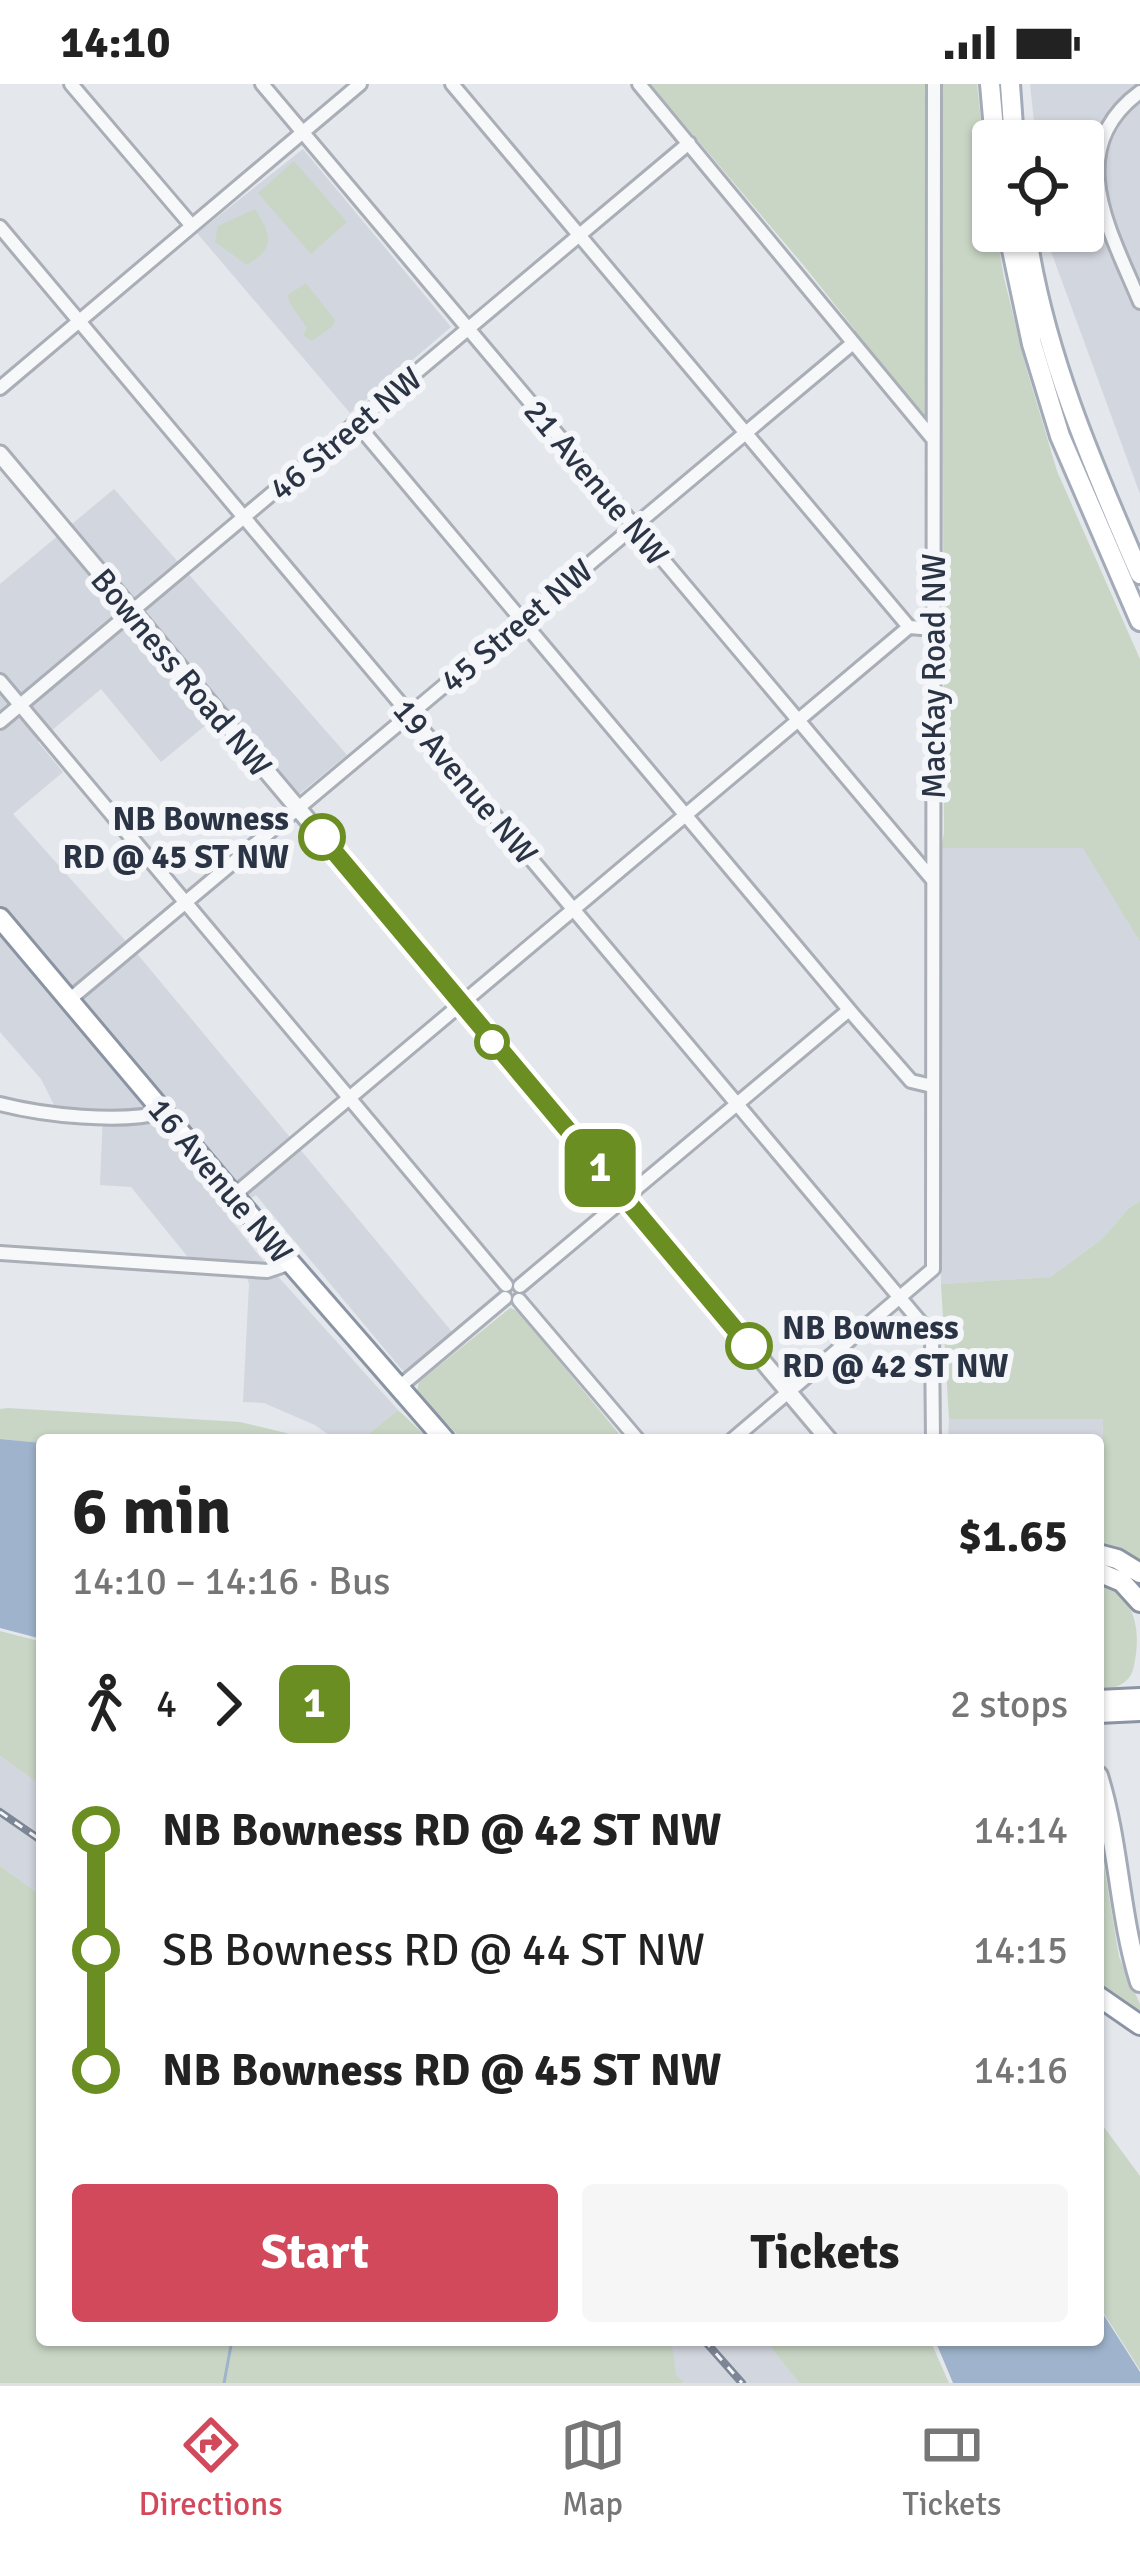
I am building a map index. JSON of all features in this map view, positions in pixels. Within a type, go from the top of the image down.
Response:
[{"type":"main road","points":[[989,84],[1001,120]]},
{"type":"main road","points":[[1009,120],[1013,84]]},
{"type":"main road","points":[[1012,252],[1032,344],[1060,436],[1140,621]]},
{"type":"main road","points":[[1029,252],[1051,343],[1092,465],[1140,574]]},
{"type":"main road","name":"16 Avenue NW","points":[[0,918],[440,1434]]},
{"type":"main road","points":[[1104,1556],[1140,1573]]},
{"type":"main road","points":[[1104,1574],[1123,1582],[1140,1602]]},
{"type":"main road","points":[[1130,1699],[1140,1681]]},
{"type":"main road","points":[[1104,1709],[1140,1711]]},
{"type":"main road","points":[[1104,1795],[1138,1971]]},
{"type":"main road","points":[[1104,2000],[1140,2025]]},
{"type":"street","points":[[71,84],[192,226]]},
{"type":"street","name":"21 Avenue NW","points":[[262,84],[932,879]]},
{"type":"street","points":[[0,388],[360,84]]},
{"type":"street","points":[[452,84],[909,627]]},
{"type":"street","points":[[640,84],[934,440]]},
{"type":"street","name":"MacKay Road NW","points":[[901,1298],[933,1269],[934,84]]},
{"type":"street","points":[[1140,92],[1127,101],[1105,131],[1097,181],[1105,219],[1140,302]]},
{"type":"street","name":"46 Street NW","points":[[0,722],[689,143]]},
{"type":"street","name":"19 Avenue NW","points":[[0,227],[932,1336],[933,1434]]},
{"type":"street","name":"45 Street NW","points":[[69,1000],[853,343]]},
{"type":"street","points":[[357,424],[911,1082],[932,1086]]},
{"type":"street","name":"Bowness Road NW","points":[[0,454],[824,1434]]},
{"type":"street","points":[[234,1195],[909,627],[934,629]]},
{"type":"street","points":[[0,681],[633,1434]]},
{"type":"street","points":[[398,1388],[849,1010]]},
{"type":"street","points":[[0,1104],[137,1119],[163,1112]]},
{"type":"street","points":[[0,1253],[268,1271],[291,1263]]},
{"type":"street","points":[[739,1434],[901,1298]]},
{"type":"shaded area","points":[[1030,84],[1140,84],[1140,494],[1052,252],[1104,252],[1104,120],[1034,120]]},
{"type":"shaded area","points":[[303,149],[451,327],[350,413],[197,233]]},
{"type":"shaded area","points":[[114,489],[347,755],[298,795],[224,710],[161,762],[101,689],[38,742],[63,772],[13,814],[139,956],[453,1333],[404,1372],[256,1195],[226,1214],[398,1410],[368,1434],[328,1434],[264,1403],[243,1402],[249,1284],[243,1265],[192,1262],[131,1187],[100,1185],[103,1112],[54,1105],[41,1079],[0,1032],[0,584]]},
{"type":"shaded area","points":[[941,848],[1084,848],[1140,942],[1140,1201],[1102,1239],[1050,1277],[941,1284]]},
{"type":"shaded area","points":[[949,1419],[1103,1419],[1103,1434],[948,1434]]},
{"type":"shaded area","points":[[0,1756],[36,1782],[36,1892],[0,1866]]},
{"type":"shaded area","points":[[651,2346],[770,2346],[799,2383],[684,2383]]},
{"type":"green space","points":[[650,84],[925,84],[925,420],[856,339],[855,330],[805,267]]},
{"type":"green space","points":[[942,84],[977,84],[981,120],[972,120],[972,252],[1000,252],[1026,367],[1057,471],[1140,659],[1140,942],[1083,848],[941,848]]},
{"type":"green space","points":[[294,161],[347,222],[311,254],[258,193]]},
{"type":"green space","points":[[255,209],[268,240],[262,253],[247,265],[215,242],[218,226]]},
{"type":"green space","points":[[306,283],[335,320],[312,341],[303,335],[307,328],[288,295]]},
{"type":"green space","points":[[1140,1201],[1140,1565],[1104,1549],[1103,1419],[949,1419],[941,1284],[1050,1277],[1102,1239]]},
{"type":"green space","points":[[510,1308],[518,1311],[619,1434],[457,1434],[421,1398],[419,1382]]},
{"type":"green space","points":[[0,1409],[240,1422],[288,1434],[36,1434],[36,1442],[0,1439]]},
{"type":"green space","points":[[398,1410],[424,1434],[368,1434]]},
{"type":"green space","points":[[1104,1585],[1126,1601],[1134,1620],[1134,1665],[1120,1685],[1104,1690]]},
{"type":"green space","points":[[0,1631],[36,1640],[36,1782],[0,1756]]},
{"type":"green space","points":[[0,1866],[36,1892],[36,2346],[672,2346],[676,2374],[684,2383],[0,2383]]},
{"type":"green space","points":[[1104,1866],[1119,1957],[1140,2004],[1140,2018],[1104,1992]]},
{"type":"green space","points":[[1104,2127],[1140,2176],[1140,2370],[1104,2313]]},
{"type":"green space","points":[[770,2346],[933,2346],[949,2383],[799,2383]]},
{"type":"water","points":[[0,1439],[36,1442],[36,1637],[0,1628]]},
{"type":"water","points":[[1104,2315],[1140,2372],[1140,2383],[953,2383],[938,2346],[1104,2346]]},
{"type":"waterway","points":[[224,2383],[231,2346]]},
{"type":"railway","points":[[0,1812],[36,1837]]},
{"type":"railway","points":[[709,2346],[742,2383]]},
{"type":"bus line","name":"1","points":[[322,837],[749,1346]]},
{"type":"place","name":"NB Bowness RD @ 45 ST NW","points":[[322,837]]},
{"type":"place","name":"NB Bowness RD @ 42 ST NW","points":[[749,1346]]}]
